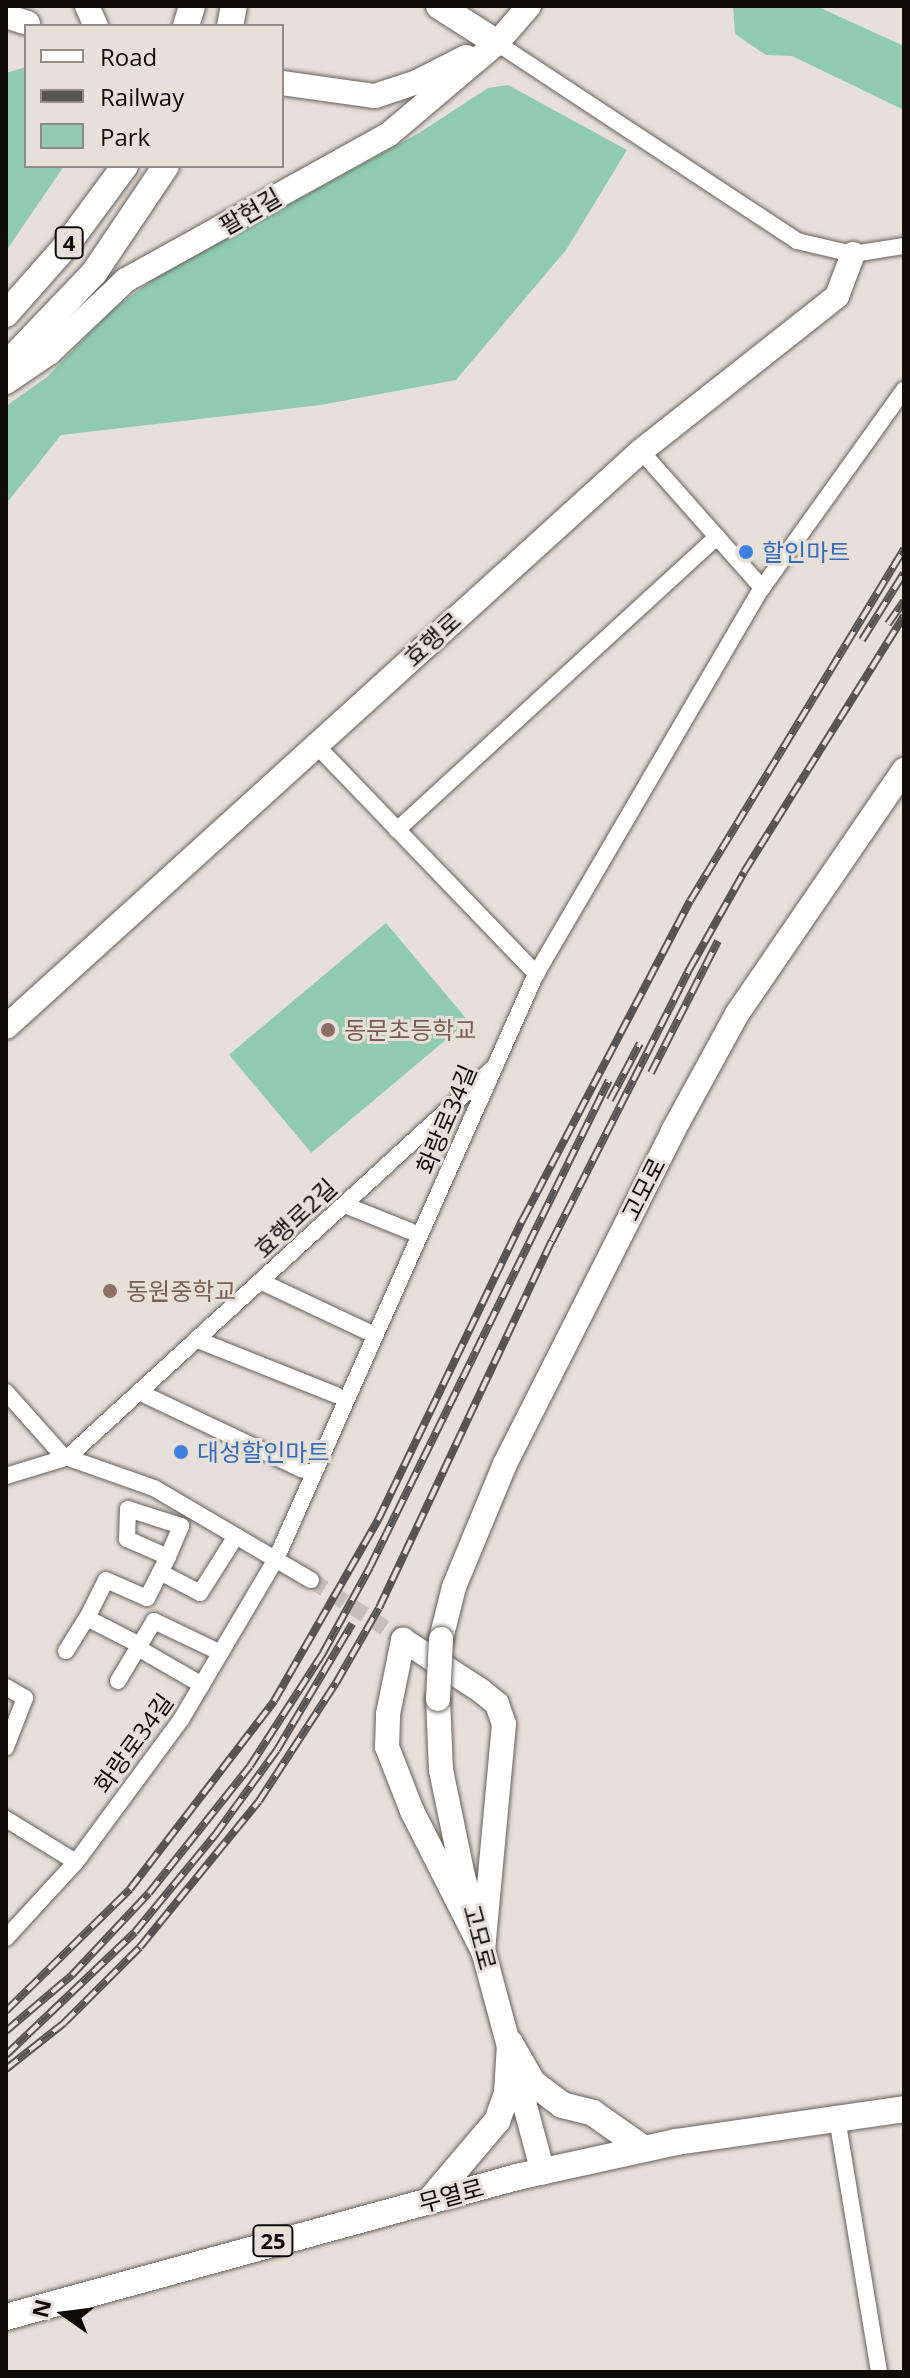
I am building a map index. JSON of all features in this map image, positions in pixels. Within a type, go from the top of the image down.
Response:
[{"type":"main road","points":[[439,6],[494,46]]},
{"type":"main road","name":"팔현길","points":[[6,382],[49,353],[126,280],[388,135],[494,46],[529,6]]},
{"type":"main road","points":[[284,83],[375,96],[494,46]]},
{"type":"main road","name":"4","points":[[6,314],[83,225],[124,168]]},
{"type":"main road","points":[[6,365],[94,273],[165,168]]},
{"type":"main road","name":"효행로","points":[[6,1027],[641,451],[837,296],[853,254]]},
{"type":"main road","name":"고모로","points":[[543,2172],[483,1951],[441,1770],[438,1699],[441,1639],[454,1587],[505,1464],[673,1131],[737,1014],[904,770]]},
{"type":"main road","points":[[399,1638],[480,1690],[497,1704],[504,1724],[483,1951],[412,1811],[387,1747],[388,1714],[399,1638]]},
{"type":"main road","points":[[510,2043],[533,2083],[562,2105],[593,2113],[644,2149]]},
{"type":"main road","points":[[430,2200],[497,2121],[507,2094],[510,2043]]},
{"type":"main road","name":"무열로","points":[[6,2317],[430,2200],[543,2172],[644,2149],[904,2109]]},
{"type":"street","points":[[494,46],[797,241],[853,254],[904,246]]},
{"type":"street","name":"화랑로34길","points":[[6,1938],[76,1862],[202,1685],[276,1559],[536,974],[762,588],[904,390]]},
{"type":"street","points":[[641,451],[762,588]]},
{"type":"street","points":[[397,830],[717,537]]},
{"type":"street","points":[[316,745],[536,974]]},
{"type":"street","name":"효행로2길","points":[[6,1476],[68,1457],[495,1066]]},
{"type":"street","points":[[345,1205],[410,1231]]},
{"type":"street","points":[[262,1282],[366,1331]]},
{"type":"street","points":[[198,1340],[336,1395]]},
{"type":"street","points":[[6,1392],[68,1457],[154,1488],[311,1580]]},
{"type":"street","points":[[141,1393],[303,1470]]},
{"type":"street","points":[[66,1651],[106,1580],[147,1598],[164,1565],[200,1593],[236,1536]]},
{"type":"street","points":[[87,1618],[202,1685]]},
{"type":"street","points":[[118,1681],[154,1621],[221,1653]]},
{"type":"street","points":[[6,1687],[25,1698],[6,1747]]},
{"type":"street","points":[[6,1819],[76,1862]]},
{"type":"street","points":[[837,2118],[879,2372]]},
{"type":"green space","points":[[733,6],[816,6],[904,46],[904,110],[792,56],[766,55],[735,34]]},
{"type":"green space","points":[[24,68],[24,168],[63,168],[6,251],[6,73]]},
{"type":"green space","points":[[508,85],[627,150],[566,250],[456,380],[320,405],[61,435],[6,504],[6,406],[47,377],[113,309],[158,276],[419,133],[488,88]]},
{"type":"green space","points":[[386,923],[468,1021],[311,1153],[229,1055]]},
{"type":"tunnel","points":[[311,1580],[396,1635]]},
{"type":"railway","points":[[6,2011],[130,1889],[274,1701],[378,1520],[523,1219],[690,901],[904,549]]},
{"type":"railway","points":[[862,640],[904,573]]},
{"type":"railway","points":[[888,624],[904,601]]},
{"type":"railway","points":[[6,2069],[64,2023],[140,1947],[259,1801],[336,1683],[379,1608],[552,1241],[690,968],[744,872],[904,616]]},
{"type":"railway","points":[[651,1073],[718,941]]},
{"type":"railway","points":[[610,1100],[640,1043]]},
{"type":"railway","points":[[6,2031],[72,1975],[149,1893],[250,1766],[323,1653],[370,1567],[609,1080]]},
{"type":"railway","points":[[6,2055],[135,1932],[215,1835],[277,1750],[352,1624]]},
{"type":"place","name":"할인마트","points":[[746,552]]},
{"type":"place","name":"동문초등학교","points":[[328,1030]]},
{"type":"place","name":"동원중학교","points":[[110,1291]]},
{"type":"place","name":"대성할인마트","points":[[181,1452]]}]
